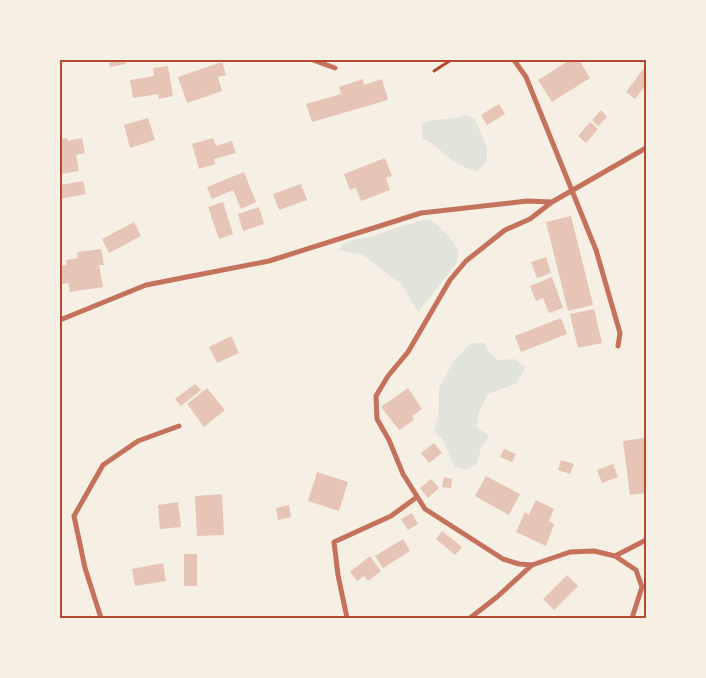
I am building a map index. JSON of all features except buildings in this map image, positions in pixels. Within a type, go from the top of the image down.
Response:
[{"type":"street","points":[[313,60],[335,68]]},
{"type":"street","points":[[514,60],[526,77],[596,250],[620,332],[618,346]]},
{"type":"street","points":[[532,565],[502,559],[425,510],[403,474],[389,440],[377,419],[376,396],[388,376],[408,352],[450,280],[466,261],[505,230],[530,219],[552,202],[646,148]]},
{"type":"street","points":[[60,320],[146,284],[269,261],[421,213],[526,201],[552,202]]},
{"type":"street","points":[[100,618],[85,568],[74,516],[103,466],[138,441],[180,426]]},
{"type":"street","points":[[347,618],[338,575],[334,542],[391,516],[417,497]]},
{"type":"street","points":[[615,556],[646,540]]},
{"type":"street","points":[[470,618],[497,597],[532,565],[570,552],[594,551],[615,556],[636,570],[642,587],[632,618]]},
{"type":"path","points":[[434,71],[451,60]]},
{"type":"shaded area","points":[[467,115],[475,119],[487,148],[487,161],[477,171],[461,166],[422,138],[422,123]]},
{"type":"shaded area","points":[[430,219],[448,235],[459,251],[456,264],[418,312],[402,285],[361,254],[338,250],[351,240]]},
{"type":"shaded area","points":[[471,343],[484,343],[490,353],[498,360],[515,359],[525,368],[517,383],[488,394],[479,411],[476,427],[489,436],[481,448],[477,464],[467,470],[454,467],[443,440],[434,431],[439,414],[439,388],[453,362]]}]
